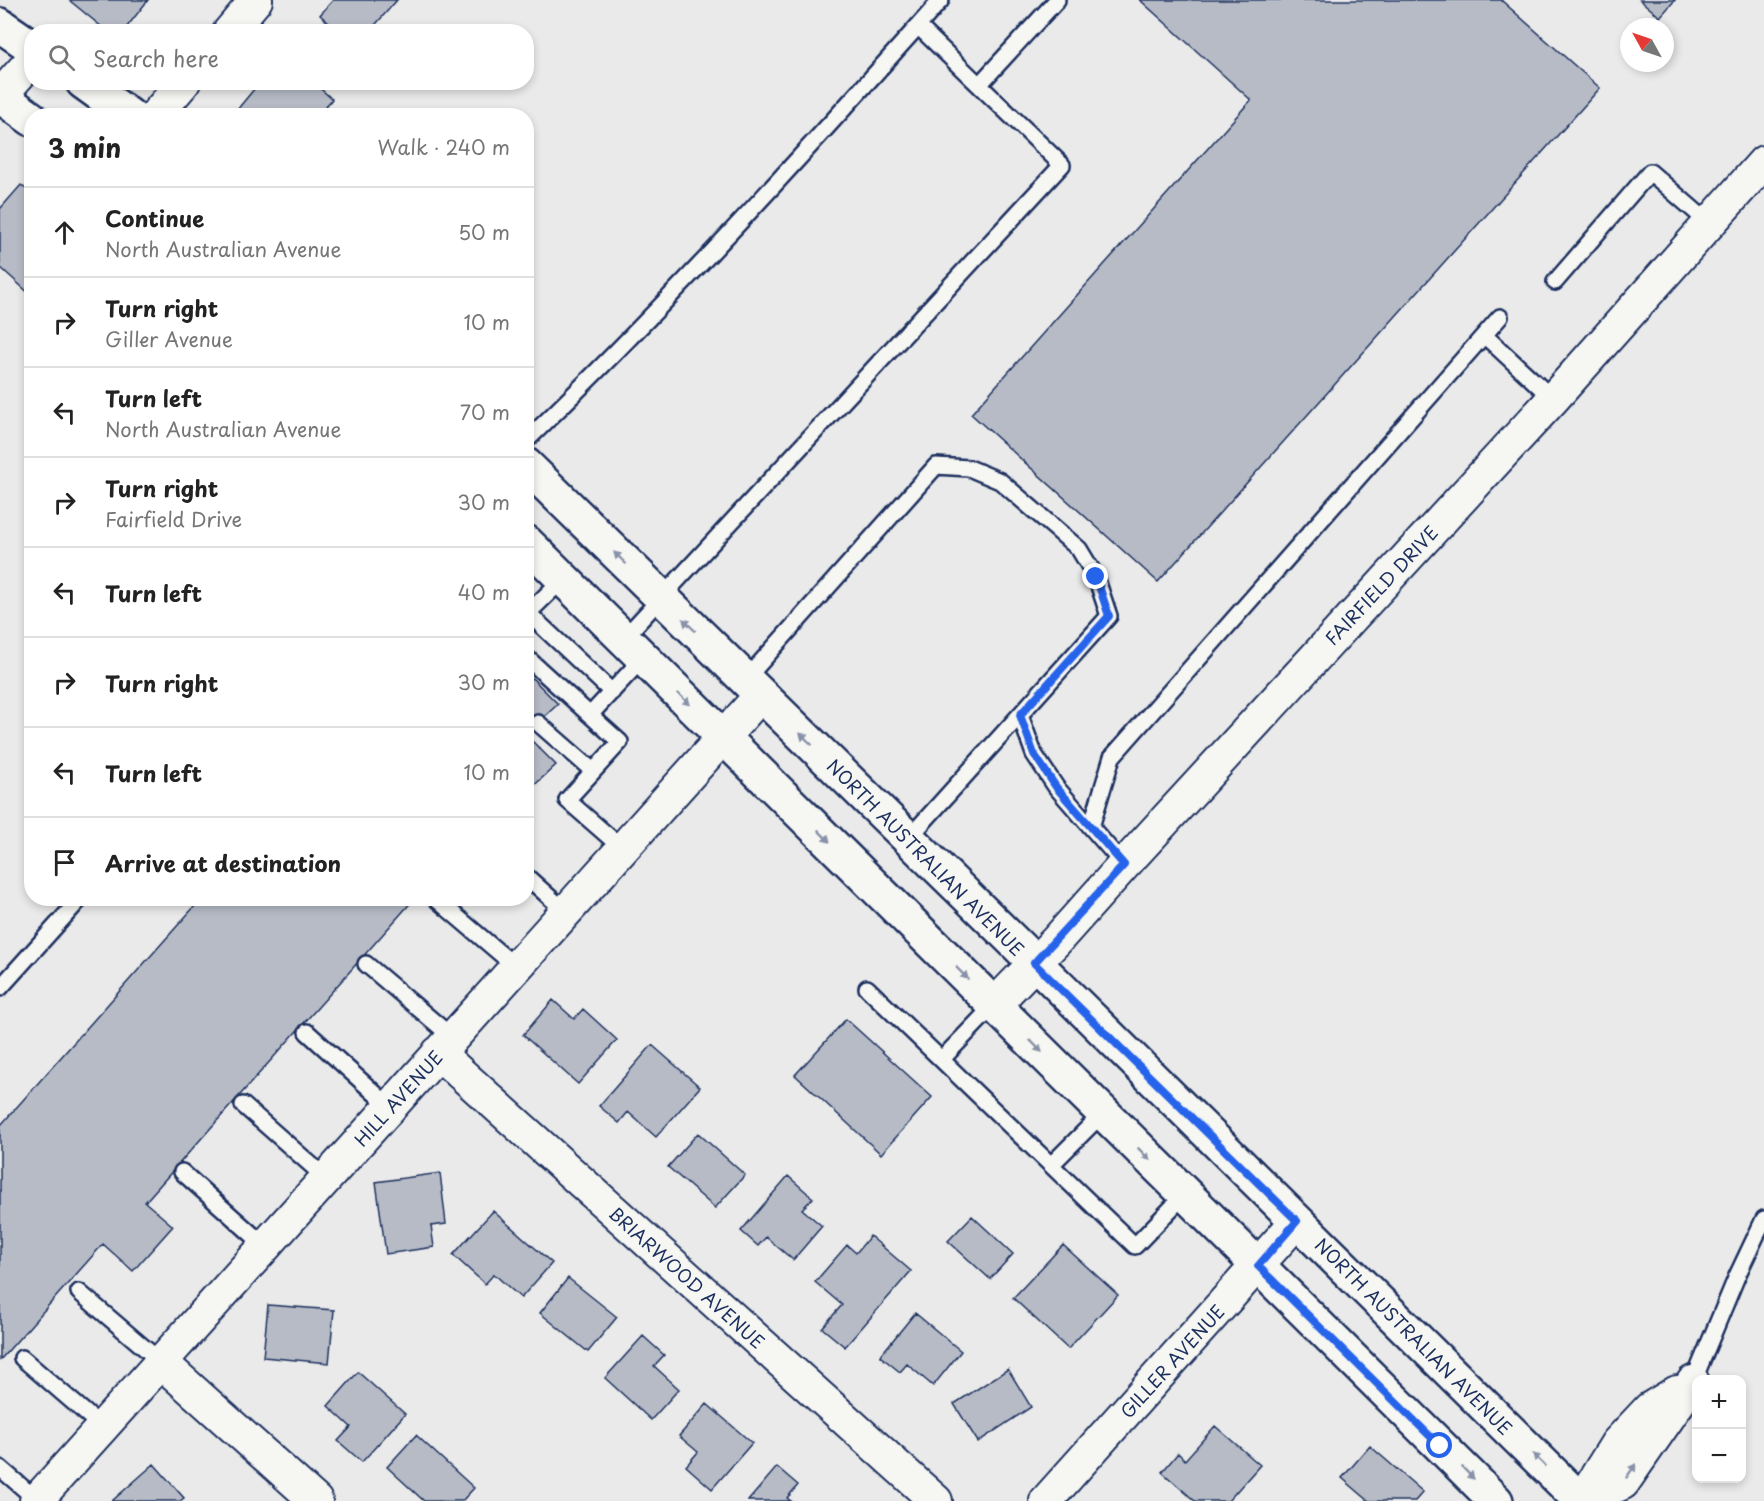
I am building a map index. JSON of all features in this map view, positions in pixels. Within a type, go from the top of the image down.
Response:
[{"type":"main road","points":[[0,25],[24,42]]},
{"type":"main road","points":[[93,90],[119,108]]},
{"type":"main road","points":[[0,96],[24,113]]},
{"type":"main road","name":"NORTH AUSTRALIAN AVENUE","points":[[534,473],[1581,1501]]},
{"type":"main road","points":[[534,550],[1496,1501]]},
{"type":"street","points":[[236,24],[256,0]]},
{"type":"street","points":[[0,96],[24,69]]},
{"type":"street","points":[[162,108],[177,90]]},
{"type":"street","name":"FAIRFIELD DRIVE","points":[[994,1005],[1553,399],[1710,224],[1760,174]]},
{"type":"street","name":"HILL AVENUE","points":[[36,1501],[724,738],[753,688]]},
{"type":"street","name":"BRIARWOOD AVENUE","points":[[445,1045],[936,1501]]},
{"type":"street","name":"GILLER AVENUE","points":[[1046,1501],[1297,1221]]},
{"type":"street","points":[[161,1362],[316,1501]]},
{"type":"street","points":[[1581,1501],[1617,1443],[1649,1409],[1692,1384]]},
{"type":"lane","points":[[534,433],[585,385],[797,161],[941,0]]},
{"type":"lane","points":[[979,85],[1057,0]]},
{"type":"lane","points":[[590,715],[612,692],[633,648],[662,599],[1062,165],[918,26]]},
{"type":"lane","points":[[1555,282],[1650,172],[1710,224]]},
{"type":"lane","points":[[1091,828],[1112,757],[1500,317]]},
{"type":"lane","points":[[1484,335],[1553,399]]},
{"type":"lane","points":[[753,688],[936,466],[969,468],[1000,481],[1079,549],[1096,577],[1109,616],[908,838]]},
{"type":"lane","points":[[534,607],[563,579]]},
{"type":"lane","points":[[534,620],[612,692]]},
{"type":"lane","points":[[534,664],[620,742],[567,800],[623,849]]},
{"type":"lane","points":[[1020,715],[1034,754],[1056,787],[1124,865]]},
{"type":"lane","points":[[538,723],[593,771]]},
{"type":"lane","points":[[534,883],[566,912]]},
{"type":"lane","points":[[0,988],[74,906]]},
{"type":"lane","points":[[444,906],[516,967]]},
{"type":"lane","points":[[366,964],[445,1045]]},
{"type":"lane","points":[[867,988],[1135,1246],[1185,1194]]},
{"type":"lane","points":[[942,1059],[994,1005]]},
{"type":"lane","points":[[307,1032],[390,1107]]},
{"type":"lane","points":[[243,1105],[326,1178]]},
{"type":"lane","points":[[1051,1165],[1103,1113]]},
{"type":"lane","points":[[182,1173],[264,1246]]},
{"type":"lane","points":[[1697,1375],[1737,1276],[1764,1219]]},
{"type":"lane","points":[[79,1292],[161,1362]]},
{"type":"lane","points":[[22,1358],[102,1427]]},
{"type":"lane","points":[[0,1467],[36,1501]]},
{"type":"building","points":[[69,0],[148,0],[129,24],[98,24]]},
{"type":"building","points":[[333,0],[397,0],[376,24],[330,24],[320,15]]},
{"type":"building","points":[[1140,0],[1501,0],[1600,88],[1158,582],[971,414],[1251,100]]},
{"type":"building","points":[[1640,0],[1675,0],[1660,17]]},
{"type":"building","points":[[253,90],[322,90],[332,99],[325,108],[238,108]]},
{"type":"building","points":[[21,185],[24,187],[24,289],[0,267],[0,209]]},
{"type":"building","points":[[534,680],[558,704],[534,726]]},
{"type":"building","points":[[534,743],[556,765],[534,786]]},
{"type":"building","points":[[195,906],[408,906],[145,1202],[173,1226],[133,1271],[103,1244],[0,1360],[0,1126]]},
{"type":"building","points":[[553,1000],[574,1019],[583,1009],[617,1040],[578,1084],[523,1035]]},
{"type":"building","points":[[846,1019],[932,1097],[881,1154],[795,1075]]},
{"type":"building","points":[[652,1045],[700,1087],[656,1137],[628,1112],[619,1123],[599,1106]]},
{"type":"building","points":[[698,1133],[745,1175],[715,1208],[668,1167]]},
{"type":"building","points":[[440,1173],[446,1224],[431,1226],[434,1247],[386,1254],[376,1182]]},
{"type":"building","points":[[788,1176],[813,1198],[802,1209],[822,1226],[793,1260],[766,1237],[758,1246],[741,1231]]},
{"type":"building","points":[[493,1211],[552,1263],[521,1298],[494,1274],[485,1284],[453,1255]]},
{"type":"building","points":[[972,1216],[1013,1254],[990,1279],[948,1241]]},
{"type":"building","points":[[870,1236],[911,1271],[845,1347],[822,1328],[842,1305],[815,1282],[847,1245],[856,1253]]},
{"type":"building","points":[[1063,1245],[1118,1295],[1068,1349],[1013,1298]]},
{"type":"building","points":[[568,1278],[617,1317],[588,1352],[540,1313]]},
{"type":"building","points":[[268,1305],[334,1310],[329,1363],[263,1357]]},
{"type":"building","points":[[915,1313],[961,1351],[933,1386],[907,1364],[900,1372],[880,1356]]},
{"type":"building","points":[[643,1336],[664,1355],[654,1366],[679,1389],[651,1420],[605,1378]]},
{"type":"building","points":[[1008,1369],[1031,1407],[978,1442],[954,1404]]},
{"type":"building","points":[[358,1372],[405,1414],[362,1462],[338,1441],[351,1427],[328,1406]]},
{"type":"building","points":[[707,1404],[752,1443],[712,1489],[686,1466],[698,1452],[679,1436]]},
{"type":"building","points":[[1215,1426],[1260,1465],[1228,1501],[1195,1501],[1162,1472],[1178,1453],[1185,1460]]},
{"type":"building","points":[[416,1435],[474,1488],[462,1501],[424,1501],[387,1467]]},
{"type":"building","points":[[1370,1446],[1423,1492],[1415,1501],[1369,1501],[1342,1478]]},
{"type":"building","points":[[154,1464],[184,1498],[180,1501],[112,1501]]},
{"type":"building","points":[[777,1467],[798,1485],[787,1498],[791,1501],[748,1501]]},
{"type":"route","points":[[1096,577],[1109,616],[1020,715],[1034,754],[1056,787],[1124,865],[1034,963],[1297,1221],[1258,1266],[1440,1446]]}]
